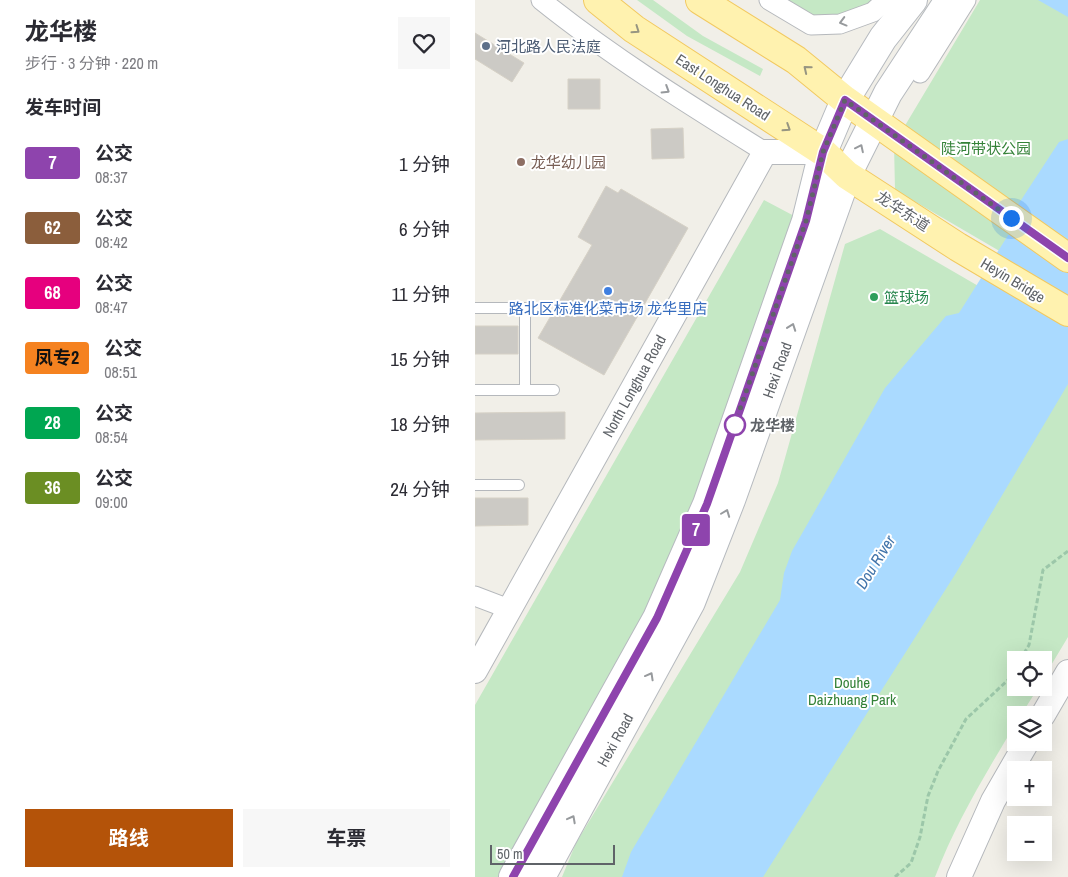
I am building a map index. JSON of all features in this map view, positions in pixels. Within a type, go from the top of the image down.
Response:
[{"type":"main road","name":"East Longhua Road","points":[[598,0],[634,28],[823,152],[847,175]]},
{"type":"main road","points":[[700,0],[796,60],[845,100],[1068,258]]},
{"type":"main road","name":"Hexi Road","points":[[513,877],[657,618],[707,504],[806,221],[823,152],[845,100],[883,38],[913,0]]},
{"type":"main road","name":"Hexi Road","points":[[541,877],[691,602],[734,491],[847,175],[888,92],[949,0]]},
{"type":"main road","name":"龙华东道","points":[[847,175],[959,247]]},
{"type":"main road","name":"Heyin Bridge","points":[[959,247],[1068,312]]},
{"type":"street","points":[[541,0],[642,75],[765,152],[823,152]]},
{"type":"street","points":[[769,0],[811,26],[840,24],[873,12],[885,0]]},
{"type":"street","points":[[919,73],[966,0]]},
{"type":"street","name":"North Longhua Road","points":[[475,671],[765,152]]},
{"type":"street","points":[[475,596],[509,609]]},
{"type":"street","points":[[1048,706],[1068,672]]},
{"type":"street","points":[[959,877],[993,800],[1022,751]]},
{"type":"lane","points":[[475,308],[525,308],[525,390]]},
{"type":"lane","points":[[475,390],[553,390]]},
{"type":"lane","points":[[475,485],[519,485]]},
{"type":"path","points":[[1025,651],[1029,645],[1043,570],[1068,551]]},
{"type":"path","points":[[895,877],[911,863],[920,837],[928,796],[938,771],[966,719],[1007,680]]},
{"type":"green space","points":[[637,0],[653,0],[703,36],[763,69],[760,76],[687,36]]},
{"type":"green space","points":[[785,0],[875,0],[867,12],[816,18]]},
{"type":"green space","name":"陡河带状公园","points":[[980,0],[1068,0],[1068,291],[895,190],[894,144]]},
{"type":"green space","points":[[764,200],[798,218],[661,591],[543,793],[506,877],[475,877],[475,705]]},
{"type":"green space","name":"Douhe Daizhuang Park","points":[[880,229],[1068,338],[1068,637],[1052,664],[1052,651],[1007,651],[1007,696],[1033,696],[1027,706],[1007,706],[1007,738],[962,817],[935,877],[562,877],[576,843],[740,572],[778,483],[845,244]]},
{"type":"water","points":[[1038,0],[1068,0],[1068,17]]},
{"type":"water","name":"Dou River","points":[[1068,139],[1068,384],[956,573],[763,877],[622,877],[631,852],[780,600],[784,573],[792,551],[885,388],[946,316],[959,313],[1012,229],[1012,214],[1059,142]]},
{"type":"building","name":"河北路人民法庭","points":[[475,33],[524,63],[512,82],[475,59]]},
{"type":"building","points":[[568,79],[600,79],[600,109],[568,109]]},
{"type":"building","points":[[683,128],[684,158],[652,159],[651,129]]},
{"type":"building","name":"路北区标准化菜市场 龙华里店","points":[[606,186],[618,193],[621,189],[688,228],[604,375],[538,338],[592,245],[578,237]]},
{"type":"building","points":[[475,326],[518,326],[518,354],[475,354]]},
{"type":"building","points":[[565,412],[565,439],[475,440],[475,413]]},
{"type":"building","points":[[475,498],[528,498],[528,525],[475,526]]},
{"type":"bus line","name":"7","points":[[513,877],[657,618],[707,504],[806,221],[823,152],[845,100],[1068,258]]},
{"type":"place","name":"河北路人民法庭","points":[[486,46]]},
{"type":"place","name":"龙华幼儿园","points":[[521,162]]},
{"type":"place","name":"路北区标准化菜市场 龙华里店","points":[[608,291]]},
{"type":"place","name":"篮球场","points":[[874,297]]},
{"type":"place","name":"龙华楼","points":[[735,425]]},
{"type":"route","points":[[735,425],[733,429],[806,221],[823,152],[845,100],[1011,218]]}]
